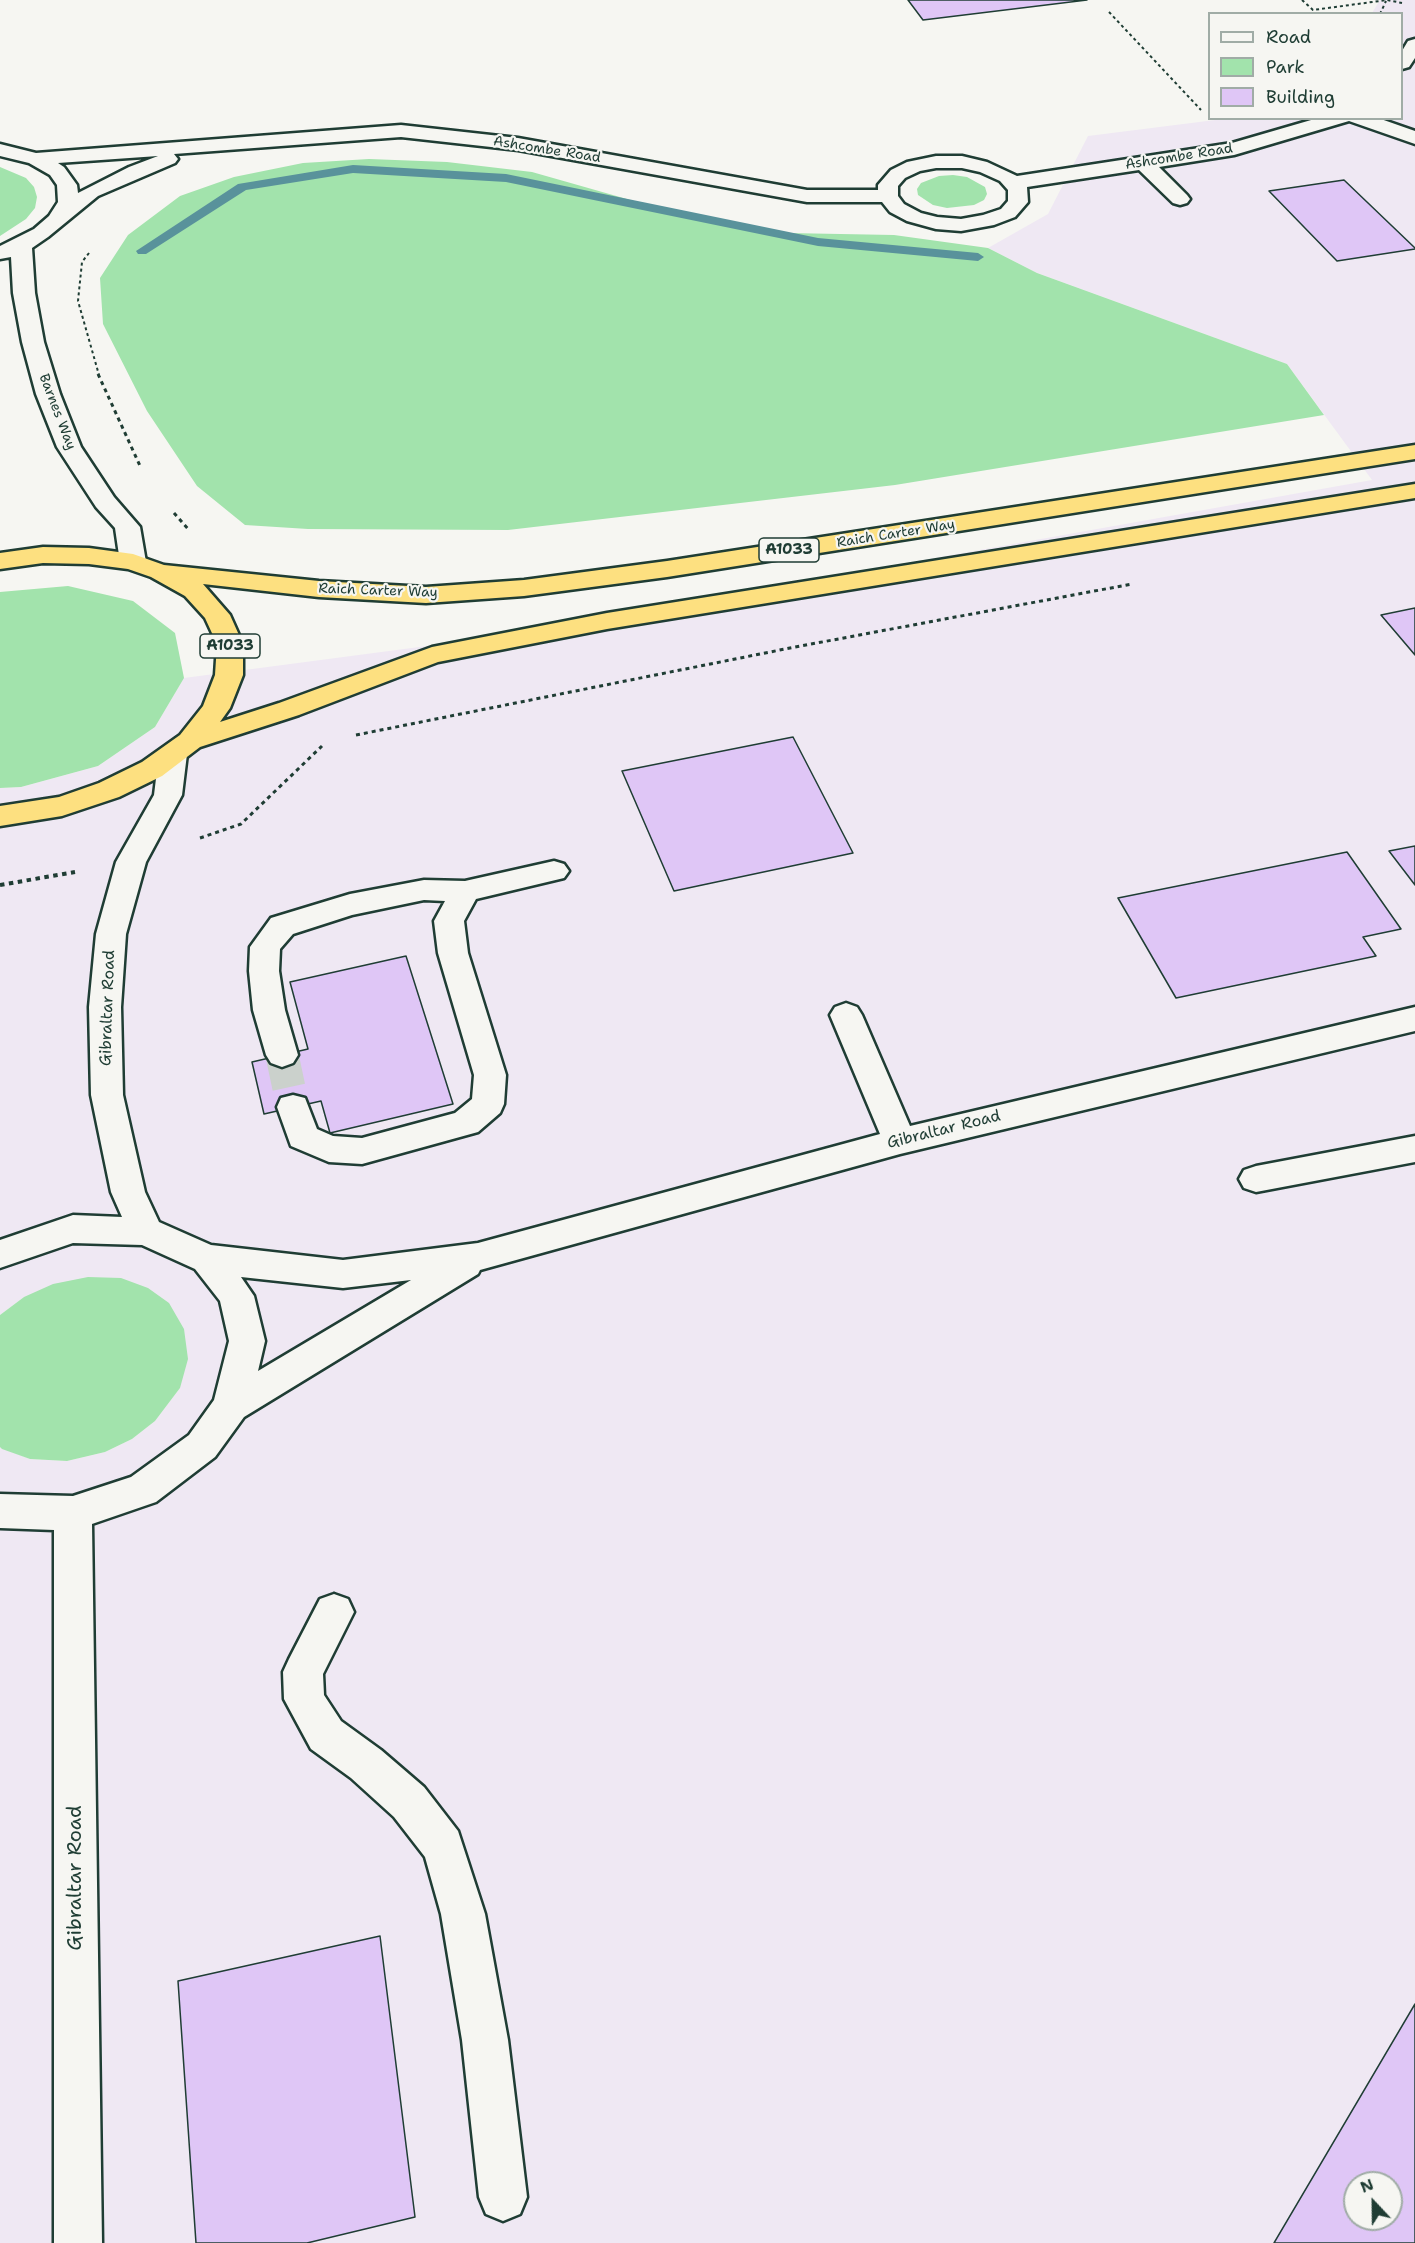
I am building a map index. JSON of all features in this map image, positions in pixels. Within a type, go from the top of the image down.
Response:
[{"type":"highway","name":"Raich Carter Way","points":[[160,572],[319,589],[426,595],[524,588],[691,566],[1415,452]]},
{"type":"highway","name":"A1033","points":[[181,747],[432,655],[619,619],[1415,491]]},
{"type":"highway","points":[[0,561],[43,555],[89,556],[133,562],[160,572]]},
{"type":"highway","name":"A1033","points":[[0,816],[62,806],[110,790],[152,769],[181,747],[216,708],[229,675],[230,644],[217,615],[194,590],[160,572]]},
{"type":"street","name":"Ashcombe Road","points":[[1013,183],[1234,149],[1334,120]]},
{"type":"street","points":[[1363,120],[1415,138]]},
{"type":"street","name":"Ashcombe Road","points":[[36,159],[401,131],[518,144],[807,196],[888,196]]},
{"type":"street","name":"Ashcombe Road","points":[[0,254],[21,245],[91,192],[136,171],[204,146]]},
{"type":"street","points":[[0,150],[36,159],[57,171],[67,185],[68,202],[57,220]]},
{"type":"street","points":[[936,162],[962,162],[987,168],[1007,177],[1018,189],[1018,202],[1008,213],[987,221],[961,225],[936,223],[914,217],[897,208],[888,196],[888,185],[898,174],[914,166],[936,162]]},
{"type":"street","points":[[1144,163],[1180,199]]},
{"type":"street","name":"Barnes Way","points":[[21,245],[24,293],[33,342],[48,394],[69,447],[105,502],[127,527],[133,562]]},
{"type":"street","name":"Gibraltar Road","points":[[146,1231],[128,1192],[107,1095],[105,1007],[111,933],[131,862],[168,795],[181,747]]},
{"type":"street","points":[[282,1055],[269,1010],[264,971],[265,947],[282,926],[350,905],[424,891],[465,891],[554,871]]},
{"type":"street","points":[[293,1107],[303,1137],[329,1149],[362,1151],[466,1123],[488,1104],[490,1075],[453,954],[450,921],[465,891]]},
{"type":"street","points":[[846,1015],[900,1141]]},
{"type":"street","name":"Gibraltar Road","points":[[207,1259],[343,1274],[478,1257],[900,1141],[1415,1019]]},
{"type":"street","points":[[1257,1179],[1415,1149]]},
{"type":"street","points":[[0,1254],[73,1229],[146,1231],[207,1259],[236,1296],[247,1341],[231,1406],[202,1446],[143,1490],[73,1513],[9,1514],[0,1510]]},
{"type":"street","name":"Gibraltar Road","points":[[231,1406],[478,1257]]},
{"type":"street","name":"Gibraltar Road","points":[[73,1513],[78,2243]]},
{"type":"street","points":[[334,1612],[303,1672],[304,1699],[326,1735],[366,1764],[409,1802],[444,1846],[463,1914],[485,2040],[502,2197]]},
{"type":"path","points":[[1302,0],[1313,10],[1386,0]]},
{"type":"path","points":[[1109,12],[1208,118]]},
{"type":"path","points":[[94,246],[82,262],[78,301],[98,374],[130,440],[150,489],[194,534]]},
{"type":"path","points":[[105,502],[150,489]]},
{"type":"path","points":[[351,735],[1133,583]]},
{"type":"path","points":[[0,885],[131,862],[241,824],[328,740]]},
{"type":"shaded area","points":[[1380,0],[1415,0],[1415,2243],[0,2243],[0,1447],[30,1459],[67,1461],[105,1452],[132,1439],[155,1421],[180,1388],[24,1297],[0,1315],[0,788],[21,787],[98,766],[155,727],[184,678],[480,639],[1372,480],[1287,364],[1037,273],[988,248],[1048,214],[1088,136],[1215,120],[1403,120],[1403,12],[1373,12]]},
{"type":"green space","points":[[369,159],[447,162],[532,172],[662,209],[787,233],[894,235],[988,248],[1037,273],[1287,364],[1324,415],[895,485],[508,530],[308,529],[245,525],[197,486],[147,411],[103,324],[100,278],[128,235],[180,196],[234,177],[303,163]]},
{"type":"green space","points":[[0,167],[26,178],[34,187],[37,197],[35,208],[26,219],[0,236]]},
{"type":"green space","points":[[939,176],[967,177],[985,187],[987,194],[984,200],[974,205],[947,208],[933,205],[918,195],[917,189],[921,183]]},
{"type":"green space","points":[[68,586],[133,601],[175,633],[184,678],[155,727],[98,766],[21,787],[0,788],[0,592]]},
{"type":"green space","points":[[88,1277],[121,1278],[148,1288],[169,1303],[184,1329],[188,1359],[180,1388],[155,1421],[132,1439],[105,1452],[67,1461],[30,1459],[2,1449],[0,1447],[0,1315],[24,1297],[53,1284]]},
{"type":"building","points":[[908,0],[1087,0],[923,20]]},
{"type":"building","points":[[1344,180],[1415,249],[1337,261],[1269,191]]},
{"type":"building","points":[[1415,608],[1415,655],[1381,615]]},
{"type":"building","points":[[793,737],[853,853],[674,891],[622,771]]},
{"type":"building","points":[[1415,846],[1415,885],[1389,851]]},
{"type":"building","points":[[1347,852],[1401,929],[1363,937],[1376,956],[1176,998],[1118,898]]},
{"type":"building","points":[[406,956],[453,1104],[330,1133],[321,1101],[264,1114],[252,1062],[308,1049],[290,982]]},
{"type":"building","points":[[380,1936],[415,2217],[307,2243],[196,2243],[178,1981]]},
{"type":"building","points":[[1415,2004],[1415,2243],[1274,2243]]},
{"type":"waterway","points":[[142,251],[242,187],[353,169],[506,178],[818,242],[978,257]]},
{"type":"tunnel","points":[[282,1055],[293,1107]]}]
